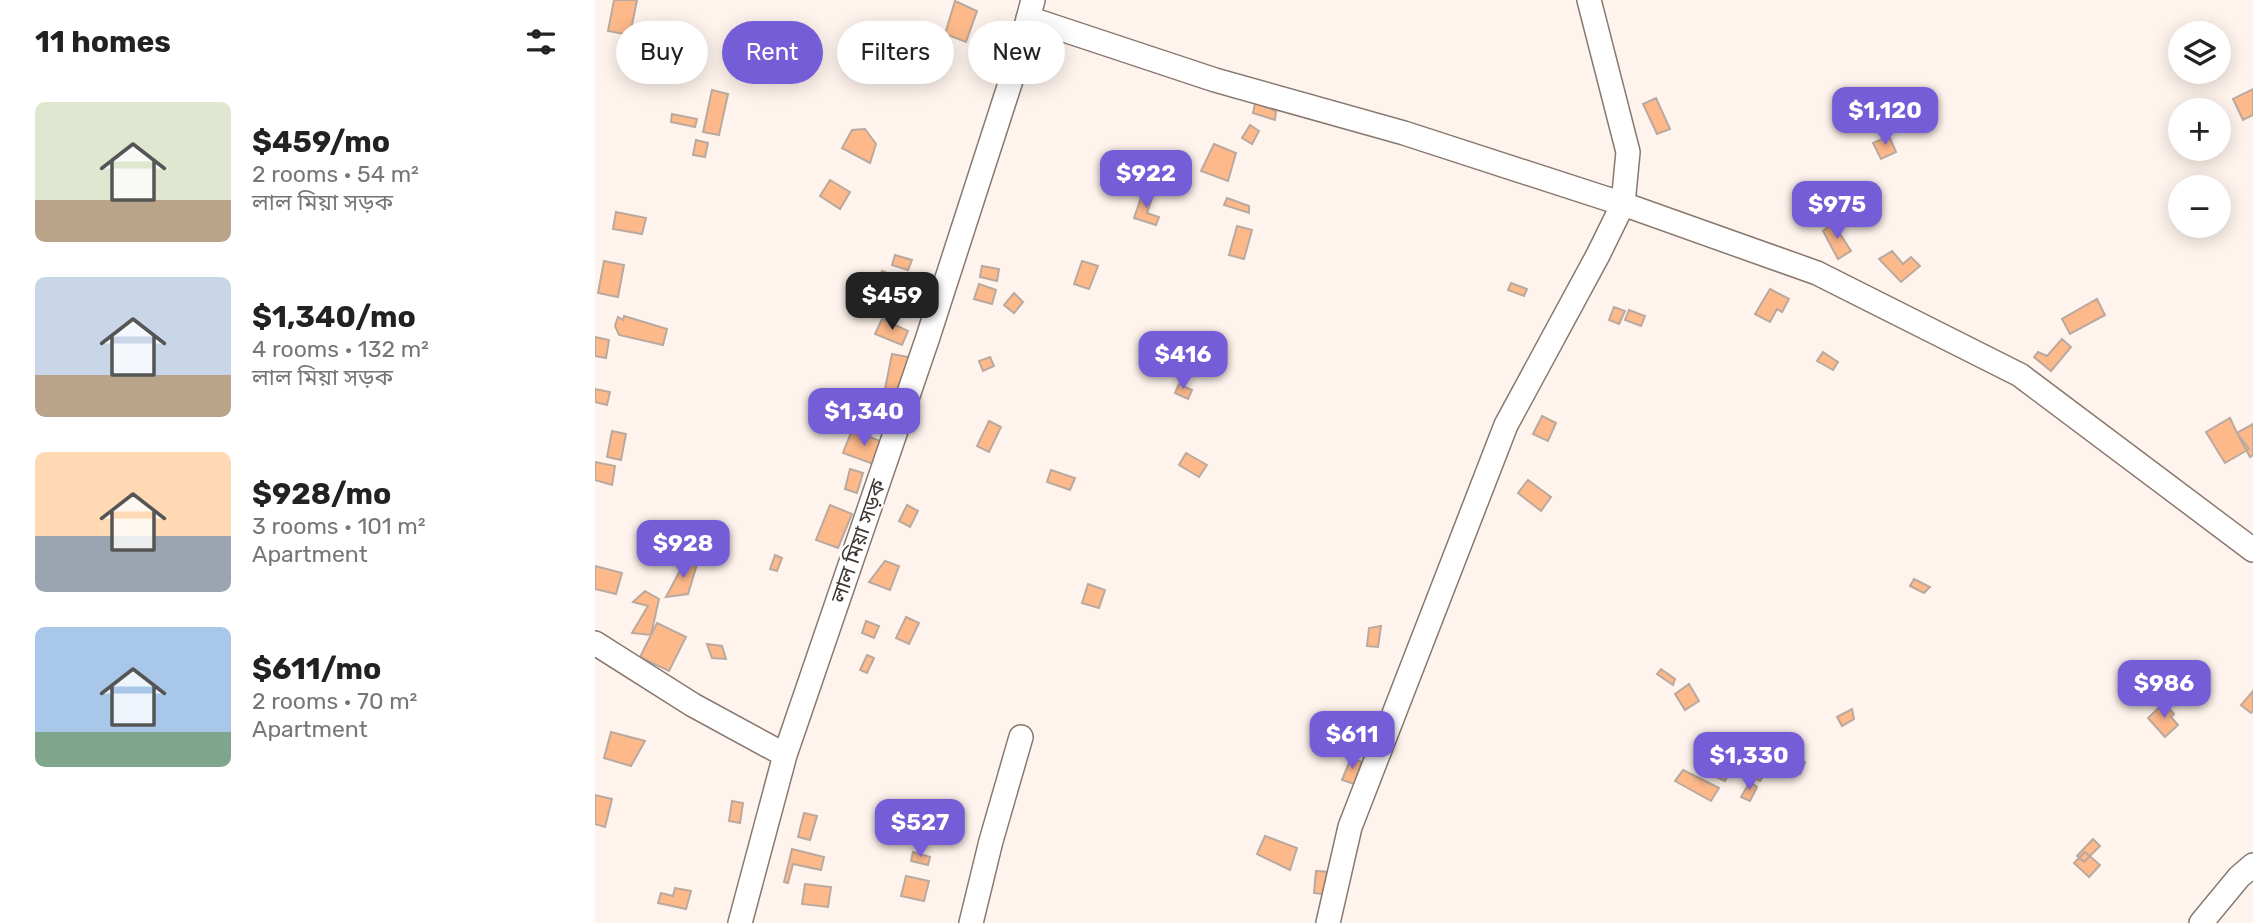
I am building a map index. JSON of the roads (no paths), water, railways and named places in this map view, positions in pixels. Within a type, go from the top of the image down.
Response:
[{"type":"street","points":[[1328,923],[1350,827],[1506,425],[1623,204],[1628,152],[1590,0]]},
{"type":"street","points":[[1030,9],[1216,80],[1404,133],[1623,204],[1817,273],[2020,375],[2253,550]]},
{"type":"street","name":"লাল মিয়া সড়ক","points":[[740,923],[785,755],[927,340],[1011,81],[1030,9]]},
{"type":"street","points":[[595,642],[693,705],[785,755]]},
{"type":"street","points":[[971,923],[1021,737]]},
{"type":"street","points":[[2201,923],[2239,877],[2253,866]]}]
